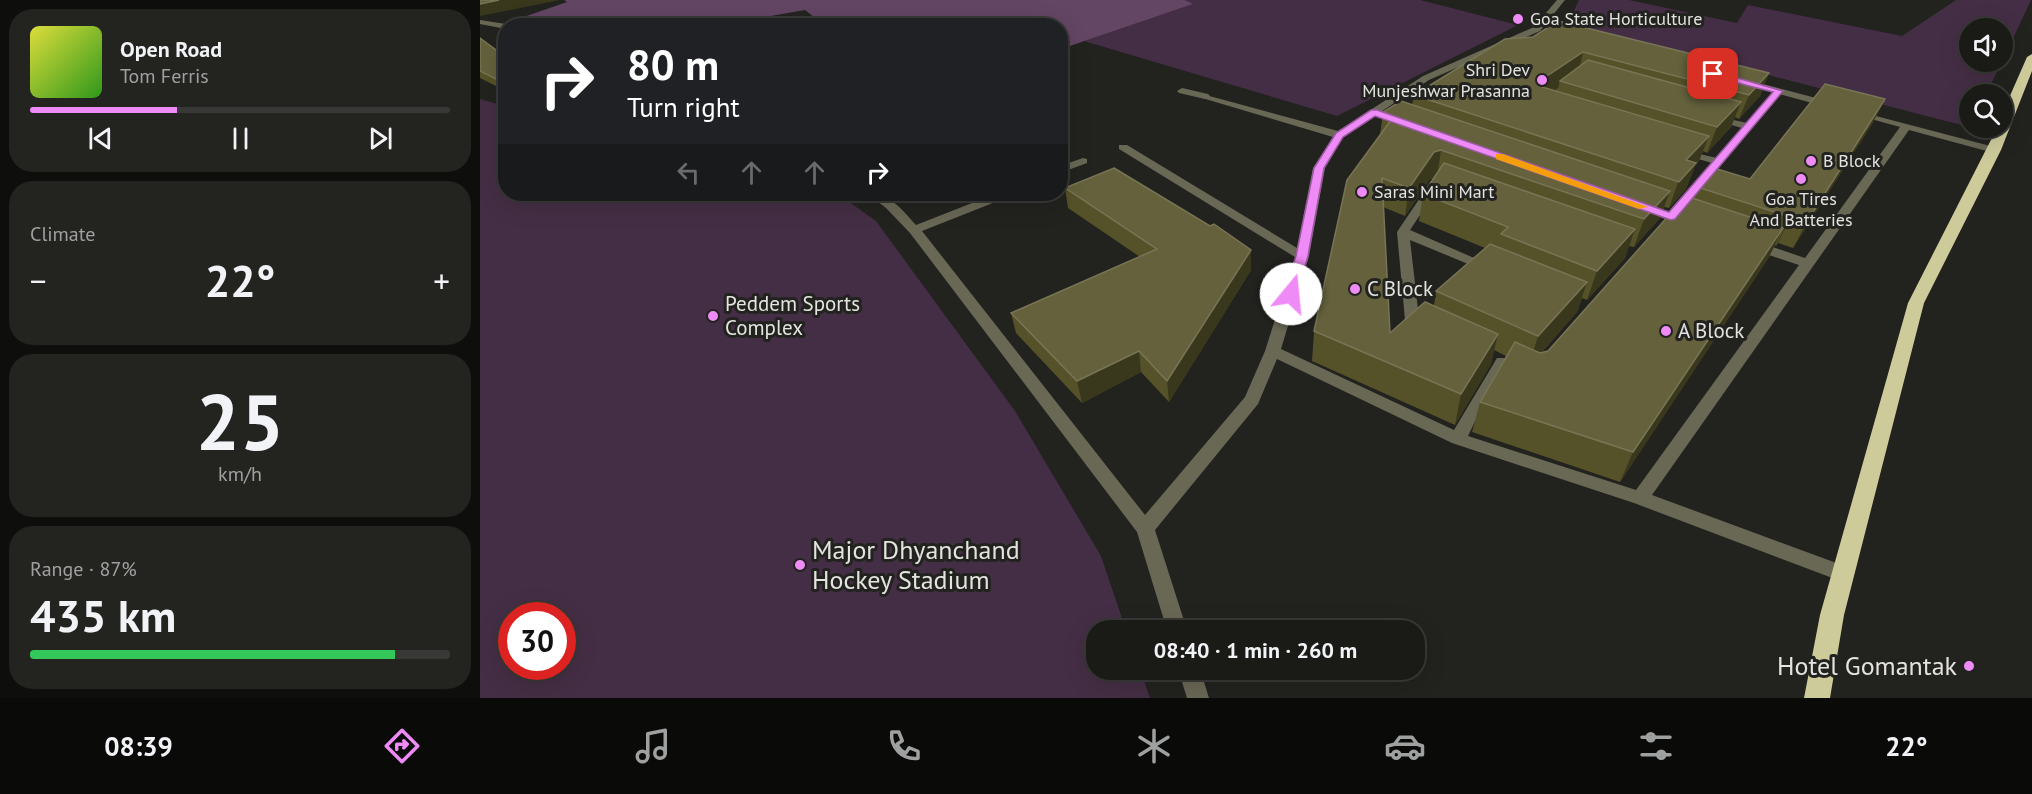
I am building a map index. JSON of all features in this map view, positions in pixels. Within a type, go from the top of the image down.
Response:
[{"type":"highway","points":[[1817,698],[1843,574],[1916,303],[1994,150],[2032,57]]},
{"type":"street","points":[[1145,529],[1252,400],[1273,351],[1302,256],[1319,168],[1340,135],[1379,114],[1426,78],[1543,30],[1561,0]]},
{"type":"street","points":[[481,20],[498,25]]},
{"type":"street","points":[[1733,79],[1836,107]]},
{"type":"street","points":[[1182,91],[1340,135]]},
{"type":"street","points":[[1667,221],[1779,91]]},
{"type":"street","points":[[1848,110],[1994,150]]},
{"type":"street","points":[[1704,114],[1750,127]]},
{"type":"street","points":[[1640,498],[1906,126]]},
{"type":"street","points":[[1123,147],[1302,256]]},
{"type":"street","points":[[1675,148],[1719,162]]},
{"type":"street","points":[[1068,167],[1083,161]]},
{"type":"street","points":[[1442,334],[1412,320],[1403,232],[1436,182],[1447,186]]},
{"type":"street","points":[[884,201],[914,230],[1145,529],[1174,620]]},
{"type":"street","points":[[914,230],[986,201]]},
{"type":"street","points":[[1627,201],[1667,221],[1703,228]]},
{"type":"street","points":[[1403,232],[1508,275]]},
{"type":"street","points":[[1745,242],[1809,264]]},
{"type":"street","points":[[1273,351],[1458,439],[1640,498],[1843,574]]},
{"type":"street","points":[[1458,439],[1472,410],[1502,362]]},
{"type":"street","points":[[1192,680],[1198,698]]},
{"type":"shaded area","points":[[564,0],[1185,0],[1193,4],[1068,47],[1068,18],[815,18],[805,10],[759,18],[521,18],[567,2]]},
{"type":"shaded area","points":[[1185,0],[1420,0],[1518,25],[1337,116],[1084,41],[1192,4]]},
{"type":"shaded area","points":[[1579,0],[1629,0],[1737,23],[1748,5],[1902,36],[1956,0],[2031,0],[2013,39],[2013,18],[1959,18],[1959,72],[1997,72],[1991,84],[1959,84],[1959,124],[1568,23]]},
{"type":"shaded area","name":"Peddem Sports Complex","points":[[480,99],[498,104],[498,201],[848,201],[876,221],[1015,411],[1101,556],[1123,620],[1086,620],[1086,680],[1144,680],[1150,698],[480,698]]},
{"type":"building","points":[[480,0],[499,0],[480,4]]},
{"type":"building","points":[[1558,21],[1769,73],[1749,95],[1583,52],[1541,80],[1542,87],[1709,136],[1686,160],[1696,163],[1679,182],[1414,95],[1505,39],[1533,37]]},
{"type":"building","points":[[480,38],[498,51],[498,80],[480,71]]},
{"type":"building","points":[[1588,60],[1741,102],[1717,127],[1560,81]]},
{"type":"building","name":"B Block","points":[[1825,84],[1885,99],[1808,220],[1792,215],[1790,217],[1694,186],[1711,167],[1750,179]]},
{"type":"building","points":[[1401,101],[1670,191],[1644,219],[1441,150],[1434,152],[1409,188],[1382,178],[1390,333],[1425,302],[1498,334],[1461,394],[1314,331],[1347,180],[1394,116],[1383,112]]},
{"type":"building","points":[[1444,163],[1635,229],[1597,271],[1501,234],[1508,227],[1423,194]]},
{"type":"building","points":[[1114,168],[1210,226],[1214,224],[1251,250],[1167,381],[1139,351],[1077,381],[1011,313],[1157,249],[1068,190],[1068,187]]},
{"type":"building","name":"A Block","points":[[1686,196],[1783,228],[1633,452],[1480,402],[1515,342],[1540,353],[1548,351]]},
{"type":"building","points":[[1490,244],[1587,282],[1538,336],[1436,291]]},
{"type":"slow traffic","points":[[1500,157],[1643,207]]},
{"type":"place","name":"Goa State Horticulture","points":[[1518,19]]},
{"type":"place","name":"Shri Dev Munjeshwar Prasanna","points":[[1542,80]]},
{"type":"place","name":"B Block","points":[[1811,161]]},
{"type":"place","name":"Goa Tires And Batteries","points":[[1801,179]]},
{"type":"place","name":"Saras Mini Mart","points":[[1362,192]]},
{"type":"place","name":"C Block","points":[[1355,289]]},
{"type":"place","name":"Peddem Sports Complex","points":[[713,316]]},
{"type":"place","name":"A Block","points":[[1666,331]]},
{"type":"place","name":"Major Dhyanchand Hockey Stadium","points":[[800,565]]},
{"type":"place","name":"Hotel Gomantak","points":[[1969,666]]},
{"type":"route","points":[[1291,294],[1302,256],[1319,168],[1340,135],[1374,112],[1671,217],[1779,91],[1713,74]]}]
